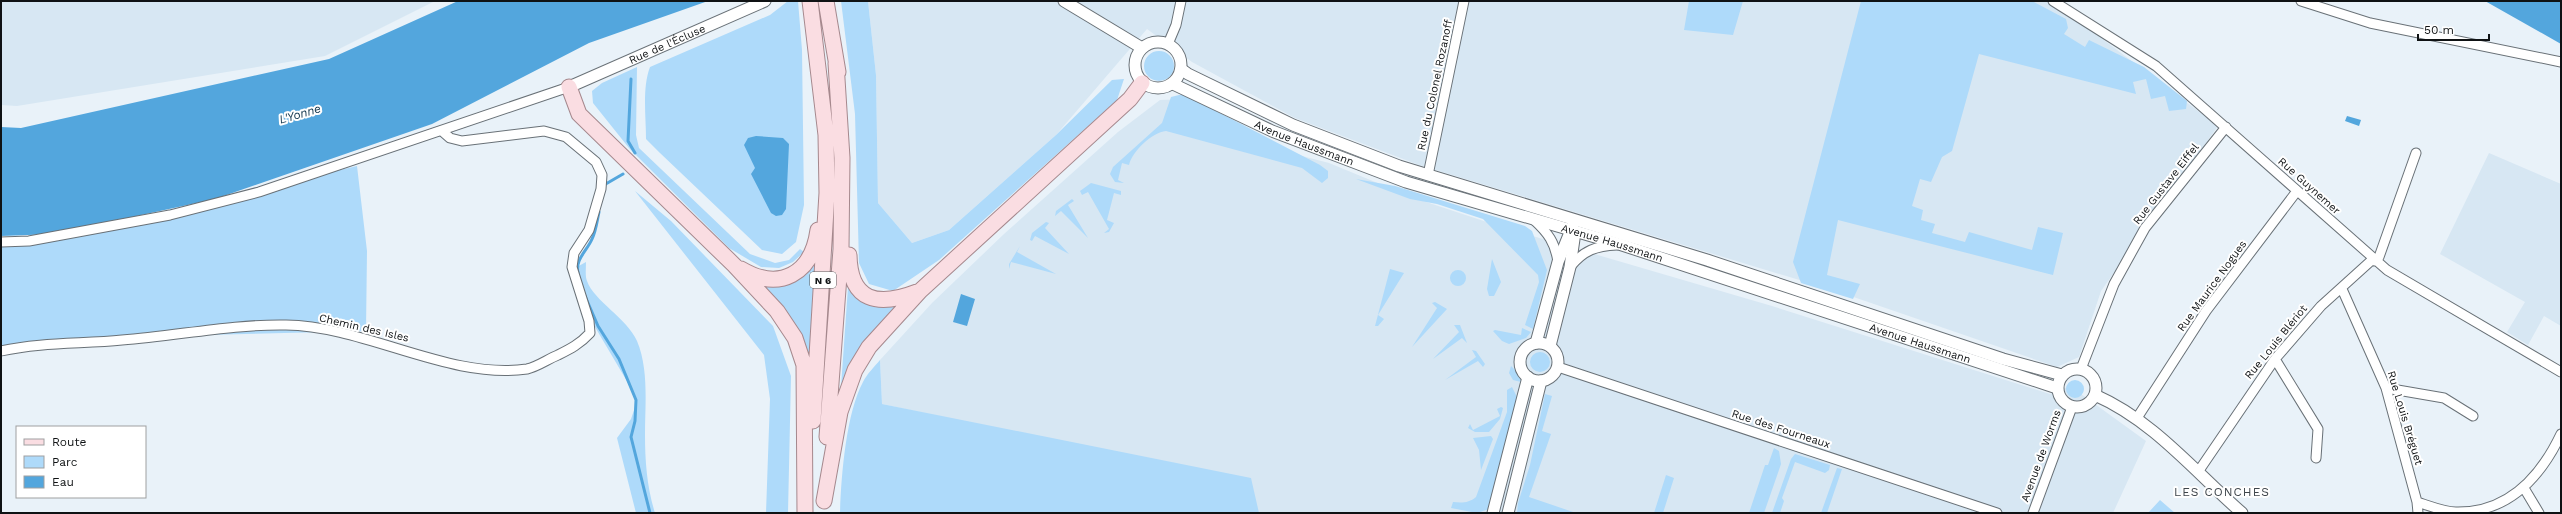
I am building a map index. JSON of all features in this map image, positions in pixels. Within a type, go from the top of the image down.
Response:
[{"type":"main road","name":"N 6","points":[[824,507],[841,249],[842,158],[836,63],[826,1]]},
{"type":"main road","name":"N 6","points":[[805,513],[827,193],[826,135],[810,2]]},
{"type":"main road","points":[[734,265],[751,275],[769,280],[785,278],[801,270],[814,252],[818,231],[816,47]]},
{"type":"main road","points":[[836,63],[845,105],[850,275],[857,288],[870,297],[883,301],[898,299],[920,291]]},
{"type":"main road","points":[[824,507],[840,412],[855,370],[882,332],[920,291],[1130,99],[1142,83]]},
{"type":"main road","points":[[569,87],[579,114],[734,265],[777,311],[795,338],[804,365],[805,513]]},
{"type":"street","name":"Rue de l'Écluse","points":[[569,87],[765,1]]},
{"type":"street","points":[[1064,1],[1142,48]]},
{"type":"street","points":[[1168,44],[1176,25],[1181,1]]},
{"type":"street","name":"Rue du Colonel Rozanoff","points":[[1428,175],[1464,1]]},
{"type":"street","name":"Rue Guynemer","points":[[2053,1],[2156,66],[2374,260],[2561,372]]},
{"type":"street","points":[[2301,1],[2370,23],[2561,62]]},
{"type":"street","points":[[1154,42],[1168,44],[1179,54],[1181,68],[1173,84],[1161,89],[1154,89],[1142,83],[1137,77],[1135,62],[1142,48],[1154,42]]},
{"type":"street","name":"Avenue Haussmann","points":[[1181,68],[1188,74],[1293,125],[1399,166],[1576,219],[1762,278],[2034,369],[2062,375]]},
{"type":"street","name":"Avenue Haussmann","points":[[1173,84],[1272,131],[1352,163],[1406,182],[1619,244],[2057,388]]},
{"type":"street","points":[[1,242],[29,241],[170,215],[258,192],[569,87]]},
{"type":"street","name":"Rue Gustave Eiffel","points":[[2081,369],[2114,284],[2145,228],[2226,127]]},
{"type":"street","name":"Chemin des Isles","points":[[1,351],[20,347],[123,340],[245,325],[288,325],[332,330],[456,364],[495,370],[529,369],[581,344],[590,334],[589,321],[572,267],[574,253],[589,230],[601,189],[602,175],[596,162],[566,137],[544,131],[462,141],[450,138],[442,131]]},
{"type":"street","points":[[2374,260],[2379,256],[2416,153]]},
{"type":"street","name":"Rue Maurice Nogues","points":[[2137,418],[2206,311],[2297,191]]},
{"type":"street","points":[[1550,346],[1570,267],[1573,231],[1576,219]]},
{"type":"street","points":[[1534,220],[1550,235],[1556,248],[1558,262]]},
{"type":"street","points":[[1536,343],[1558,262],[1573,231]]},
{"type":"street","points":[[1570,267],[1578,257],[1591,249],[1619,244]]},
{"type":"street","name":"Rue Louis Blériot","points":[[2198,472],[2275,359],[2321,306],[2374,260]]},
{"type":"street","name":"Rue Louis Bréguet","points":[[2342,288],[2386,388],[2417,502],[2418,513]]},
{"type":"street","points":[[1536,343],[1550,346],[1558,355],[1558,367],[1552,376],[1540,381],[1528,377],[1521,368],[1521,356],[1528,346],[1536,343]]},
{"type":"street","points":[[2275,359],[2318,429],[2316,458]]},
{"type":"street","name":"Rue des Fourneaux","points":[[1558,367],[1997,513]]},
{"type":"street","points":[[2071,369],[2081,369],[2088,372],[2095,382],[2094,395],[2083,406],[2072,407],[2062,400],[2057,388],[2062,375],[2071,369]]},
{"type":"street","points":[[1493,513],[1528,377]]},
{"type":"street","points":[[1508,513],[1540,381]]},
{"type":"street","points":[[2386,388],[2444,398],[2473,416]]},
{"type":"street","points":[[2094,395],[2137,418],[2242,513]]},
{"type":"street","name":"Avenue de Worms","points":[[2033,513],[2072,407]]},
{"type":"street","points":[[2417,502],[2455,512],[2481,510],[2499,504],[2524,488],[2561,434]]},
{"type":"street","points":[[2524,488],[2539,513]]},
{"type":"shaded area","points":[[1,1],[435,1],[325,56],[17,106],[1,105]]},
{"type":"shaded area","points":[[868,1],[2052,1],[2218,126],[2101,291],[2079,357],[2057,367],[1839,292],[1419,165],[1295,118],[1192,62],[1147,29],[1056,135],[949,230],[912,243],[878,203],[876,75]]},
{"type":"shaded area","points":[[1188,99],[1242,124],[1274,144],[1302,156],[1329,163],[1414,198],[1502,227],[1772,306],[2050,394],[2070,386],[2146,441],[2113,513],[1259,513],[948,418],[882,404],[880,360],[932,303],[1004,234],[1118,132],[1160,100]]},
{"type":"shaded area","points":[[2489,153],[2561,184],[2561,326],[2544,316],[2528,345],[2507,332],[2525,302],[2440,254]]},
{"type":"green space","points":[[788,1],[798,1],[802,50],[804,205],[796,242],[782,254],[762,250],[646,139],[645,93],[650,67],[770,15]]},
{"type":"green space","points":[[841,1],[868,1],[876,75],[878,203],[912,243],[949,230],[1056,135],[1112,80],[1124,79],[1117,100],[939,260],[893,291],[869,284],[859,263],[855,114]]},
{"type":"green space","points":[[1689,1],[1743,1],[1733,35],[1684,30]]},
{"type":"green space","points":[[1861,1],[2032,1],[2066,19],[2068,28],[2064,34],[2085,47],[2089,40],[2144,67],[2187,101],[2186,109],[2169,111],[2165,96],[2151,99],[2146,79],[2133,82],[2136,94],[1979,54],[1952,151],[1942,157],[1931,182],[1920,179],[1912,206],[1923,210],[1921,220],[1935,224],[1932,233],[1965,242],[1969,232],[2032,250],[2038,227],[2063,233],[2053,275],[1838,220],[1827,275],[1860,284],[1853,299],[1801,283],[1793,262]]},
{"type":"green space","points":[[1159,51],[1170,55],[1174,66],[1170,77],[1159,81],[1148,77],[1144,66],[1148,55]]},
{"type":"green space","points":[[637,67],[636,135],[639,148],[750,254],[775,263],[789,260],[800,249],[804,252],[793,262],[779,268],[761,267],[729,248],[629,148],[593,103],[592,91],[602,83]]},
{"type":"green space","points":[[1185,95],[1320,165],[1328,171],[1328,178],[1322,183],[1302,168],[1166,131],[1155,135],[1143,144],[1134,154],[1129,165],[1122,163],[1118,180],[1124,183],[1115,182],[1110,174],[1113,167],[1162,123],[1171,97]]},
{"type":"green space","points":[[357,166],[367,251],[366,331],[124,337],[1,354],[1,239],[41,240]]},
{"type":"green space","points":[[1356,179],[1395,186],[1525,226],[1532,231],[1547,270],[1533,329],[1525,325],[1539,282],[1538,275],[1483,219],[1437,204],[1410,199]]},
{"type":"green space","points":[[1091,183],[1121,191],[1121,195],[1114,193],[1107,220],[1114,223],[1109,232],[1104,233],[1109,229],[1088,192],[1082,195],[1080,191]]},
{"type":"green space","points":[[635,191],[671,221],[773,326],[791,376],[788,513],[766,513],[770,399],[764,355]]},
{"type":"green space","points":[[1072,199],[1074,201],[1068,205],[1088,238],[1061,211],[1055,216],[1056,211]]},
{"type":"green space","points":[[1046,222],[1049,223],[1045,228],[1069,254],[1035,236],[1032,241],[1030,240],[1032,233]]},
{"type":"green space","points":[[1020,246],[1017,252],[1056,274],[1011,262],[1009,269],[1009,264]]},
{"type":"green space","points":[[1492,259],[1501,282],[1494,296],[1489,296],[1487,289]]},
{"type":"green space","points":[[586,262],[586,279],[591,288],[596,296],[626,325],[637,341],[641,352],[646,387],[646,465],[648,484],[655,513],[636,513],[617,438],[631,419],[636,404],[631,388],[595,327],[575,268]]},
{"type":"green space","points":[[818,262],[812,363],[755,280],[807,270]]},
{"type":"green space","points":[[1390,269],[1404,273],[1378,315],[1384,319],[1378,326],[1375,326]]},
{"type":"green space","points":[[1458,270],[1465,275],[1466,278],[1461,285],[1458,286],[1451,281],[1450,278],[1455,271]]},
{"type":"green space","points":[[848,287],[862,300],[900,304],[840,401]]},
{"type":"green space","points":[[1435,302],[1447,309],[1412,347],[1437,308],[1432,303]]},
{"type":"green space","points":[[1454,325],[1460,325],[1467,343],[1462,338],[1433,359],[1459,332]]},
{"type":"green space","points":[[1522,328],[1531,332],[1526,338],[1509,344],[1502,341],[1493,331],[1495,330],[1521,335]]},
{"type":"green space","points":[[1472,350],[1476,351],[1485,364],[1483,367],[1478,361],[1445,380],[1476,357]]},
{"type":"green space","points":[[1540,352],[1547,355],[1550,362],[1547,369],[1540,372],[1533,369],[1530,362],[1533,355]]},
{"type":"green space","points":[[880,360],[882,404],[1251,478],[1259,513],[840,513],[843,464],[852,411],[863,382]]},
{"type":"green space","points":[[1511,366],[1519,374],[1521,382],[1513,380],[1509,373]]},
{"type":"green space","points":[[2071,380],[2079,380],[2084,385],[2082,396],[2079,398],[2071,398],[2066,393],[2066,385]]},
{"type":"green space","points":[[1512,387],[1517,397],[1489,509],[1477,513],[1451,508],[1453,502],[1465,502],[1476,497],[1507,412],[1507,390]]},
{"type":"green space","points":[[1545,394],[1552,396],[1542,431],[1551,434],[1529,497],[1576,513],[1517,513],[1518,503],[1530,465]]},
{"type":"green space","points":[[1501,407],[1503,408],[1500,419],[1489,432],[1475,432],[1468,428],[1470,424],[1473,430],[1500,416],[1497,409]]},
{"type":"green space","points":[[1491,436],[1493,439],[1481,470],[1479,450],[1473,438]]},
{"type":"green space","points":[[1774,448],[1779,451],[1781,464],[1764,513],[1749,513],[1765,465],[1768,465]]},
{"type":"green space","points":[[1795,454],[1830,465],[1829,470],[1825,473],[1795,462],[1782,498],[1784,501],[1780,513],[1772,513],[1791,459]]},
{"type":"green space","points":[[1837,468],[1842,469],[1827,513],[1821,513]]},
{"type":"green space","points":[[1666,475],[1674,478],[1663,513],[1654,513]]},
{"type":"green space","points":[[2160,500],[2175,513],[2148,513]]},
{"type":"water","name":"L'Yonne","points":[[458,1],[708,1],[589,43],[432,124],[215,199],[54,234],[1,236],[1,127],[21,128],[329,59]]},
{"type":"water","points":[[2485,1],[2561,1],[2561,44]]},
{"type":"water","points":[[2347,116],[2361,120],[2359,126],[2345,121]]},
{"type":"water","points":[[756,136],[783,138],[789,144],[786,209],[782,215],[776,216],[771,213],[751,174],[755,168],[744,145],[748,138]]},
{"type":"water","points":[[961,294],[975,299],[967,326],[953,322]]},
{"type":"waterway","points":[[631,79],[628,141],[635,153]]},
{"type":"waterway","points":[[604,185],[623,174]]},
{"type":"waterway","points":[[578,273],[578,263],[593,236],[599,212]]},
{"type":"waterway","points":[[585,296],[598,326],[619,359],[636,400],[635,421],[631,437],[650,513]]},
{"type":"district","name":"LES CONCHES","points":[[2222,492]]}]
